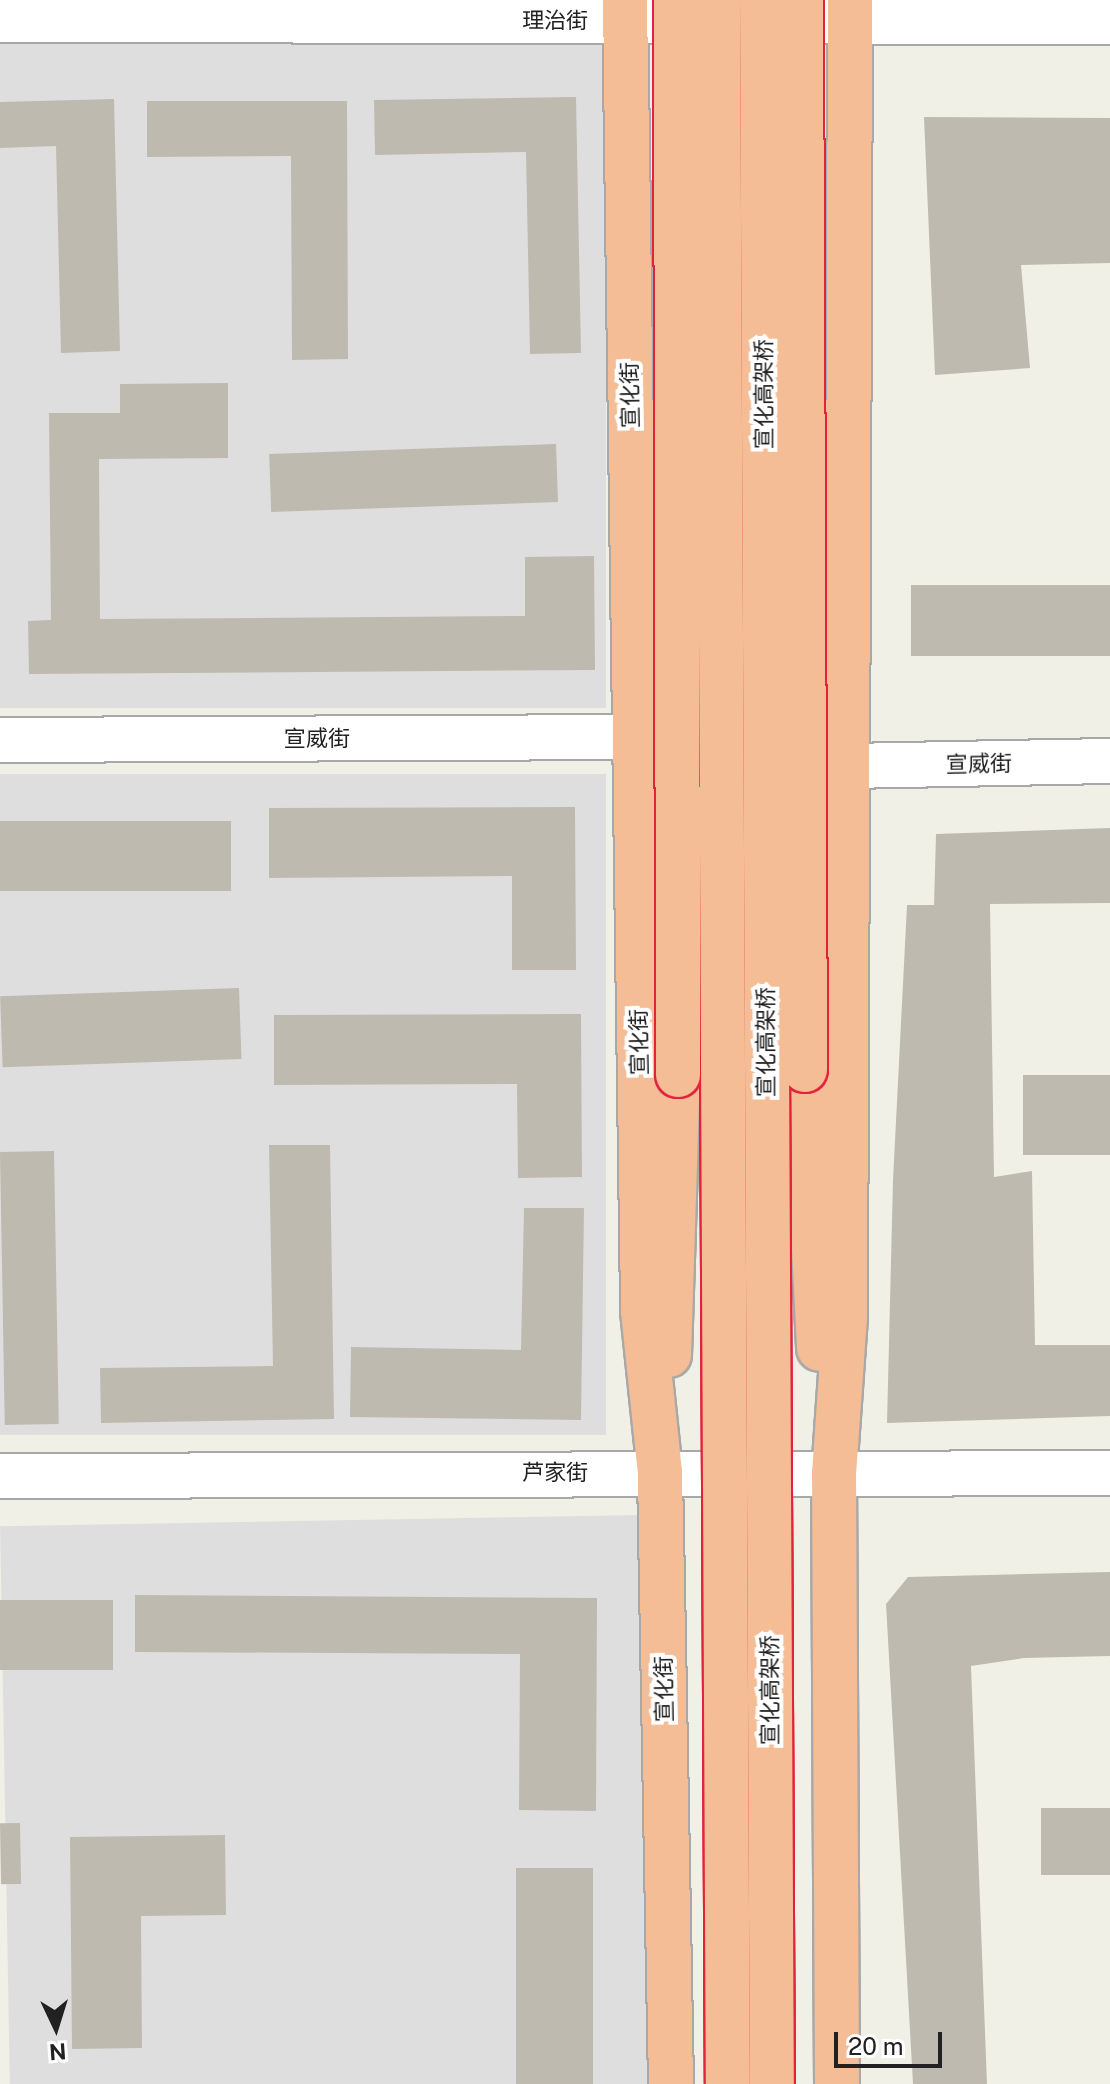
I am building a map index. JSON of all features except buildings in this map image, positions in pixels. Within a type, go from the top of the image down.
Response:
[{"type":"highway","points":[[660,1473],[673,1309],[678,1075],[676,0]]},
{"type":"highway","name":"宣化高架桥","points":[[718,0],[728,2084]]},
{"type":"highway","name":"宣化高架桥","points":[[762,0],[772,2084]]},
{"type":"highway","points":[[801,0],[805,1070],[815,1315],[834,1474]]},
{"type":"highway","name":"宣化街","points":[[625,10],[643,1311],[660,1473],[671,2084]]},
{"type":"highway","points":[[837,2084],[834,1474],[845,1317],[850,11]]},
{"type":"street","name":"理治街","points":[[0,20],[625,10],[850,11],[1110,22]]},
{"type":"street","name":"宣威街","points":[[0,740],[635,737]]},
{"type":"street","name":"宣威街","points":[[848,766],[1110,761]]},
{"type":"street","name":"芦家街","points":[[0,1476],[1110,1473]]},
{"type":"shaded area","points":[[0,43],[606,43],[606,708],[0,708]]},
{"type":"shaded area","points":[[0,774],[606,774],[606,1435],[0,1435]]},
{"type":"shaded area","points":[[640,1515],[650,2084],[10,2084],[0,1526]]}]
